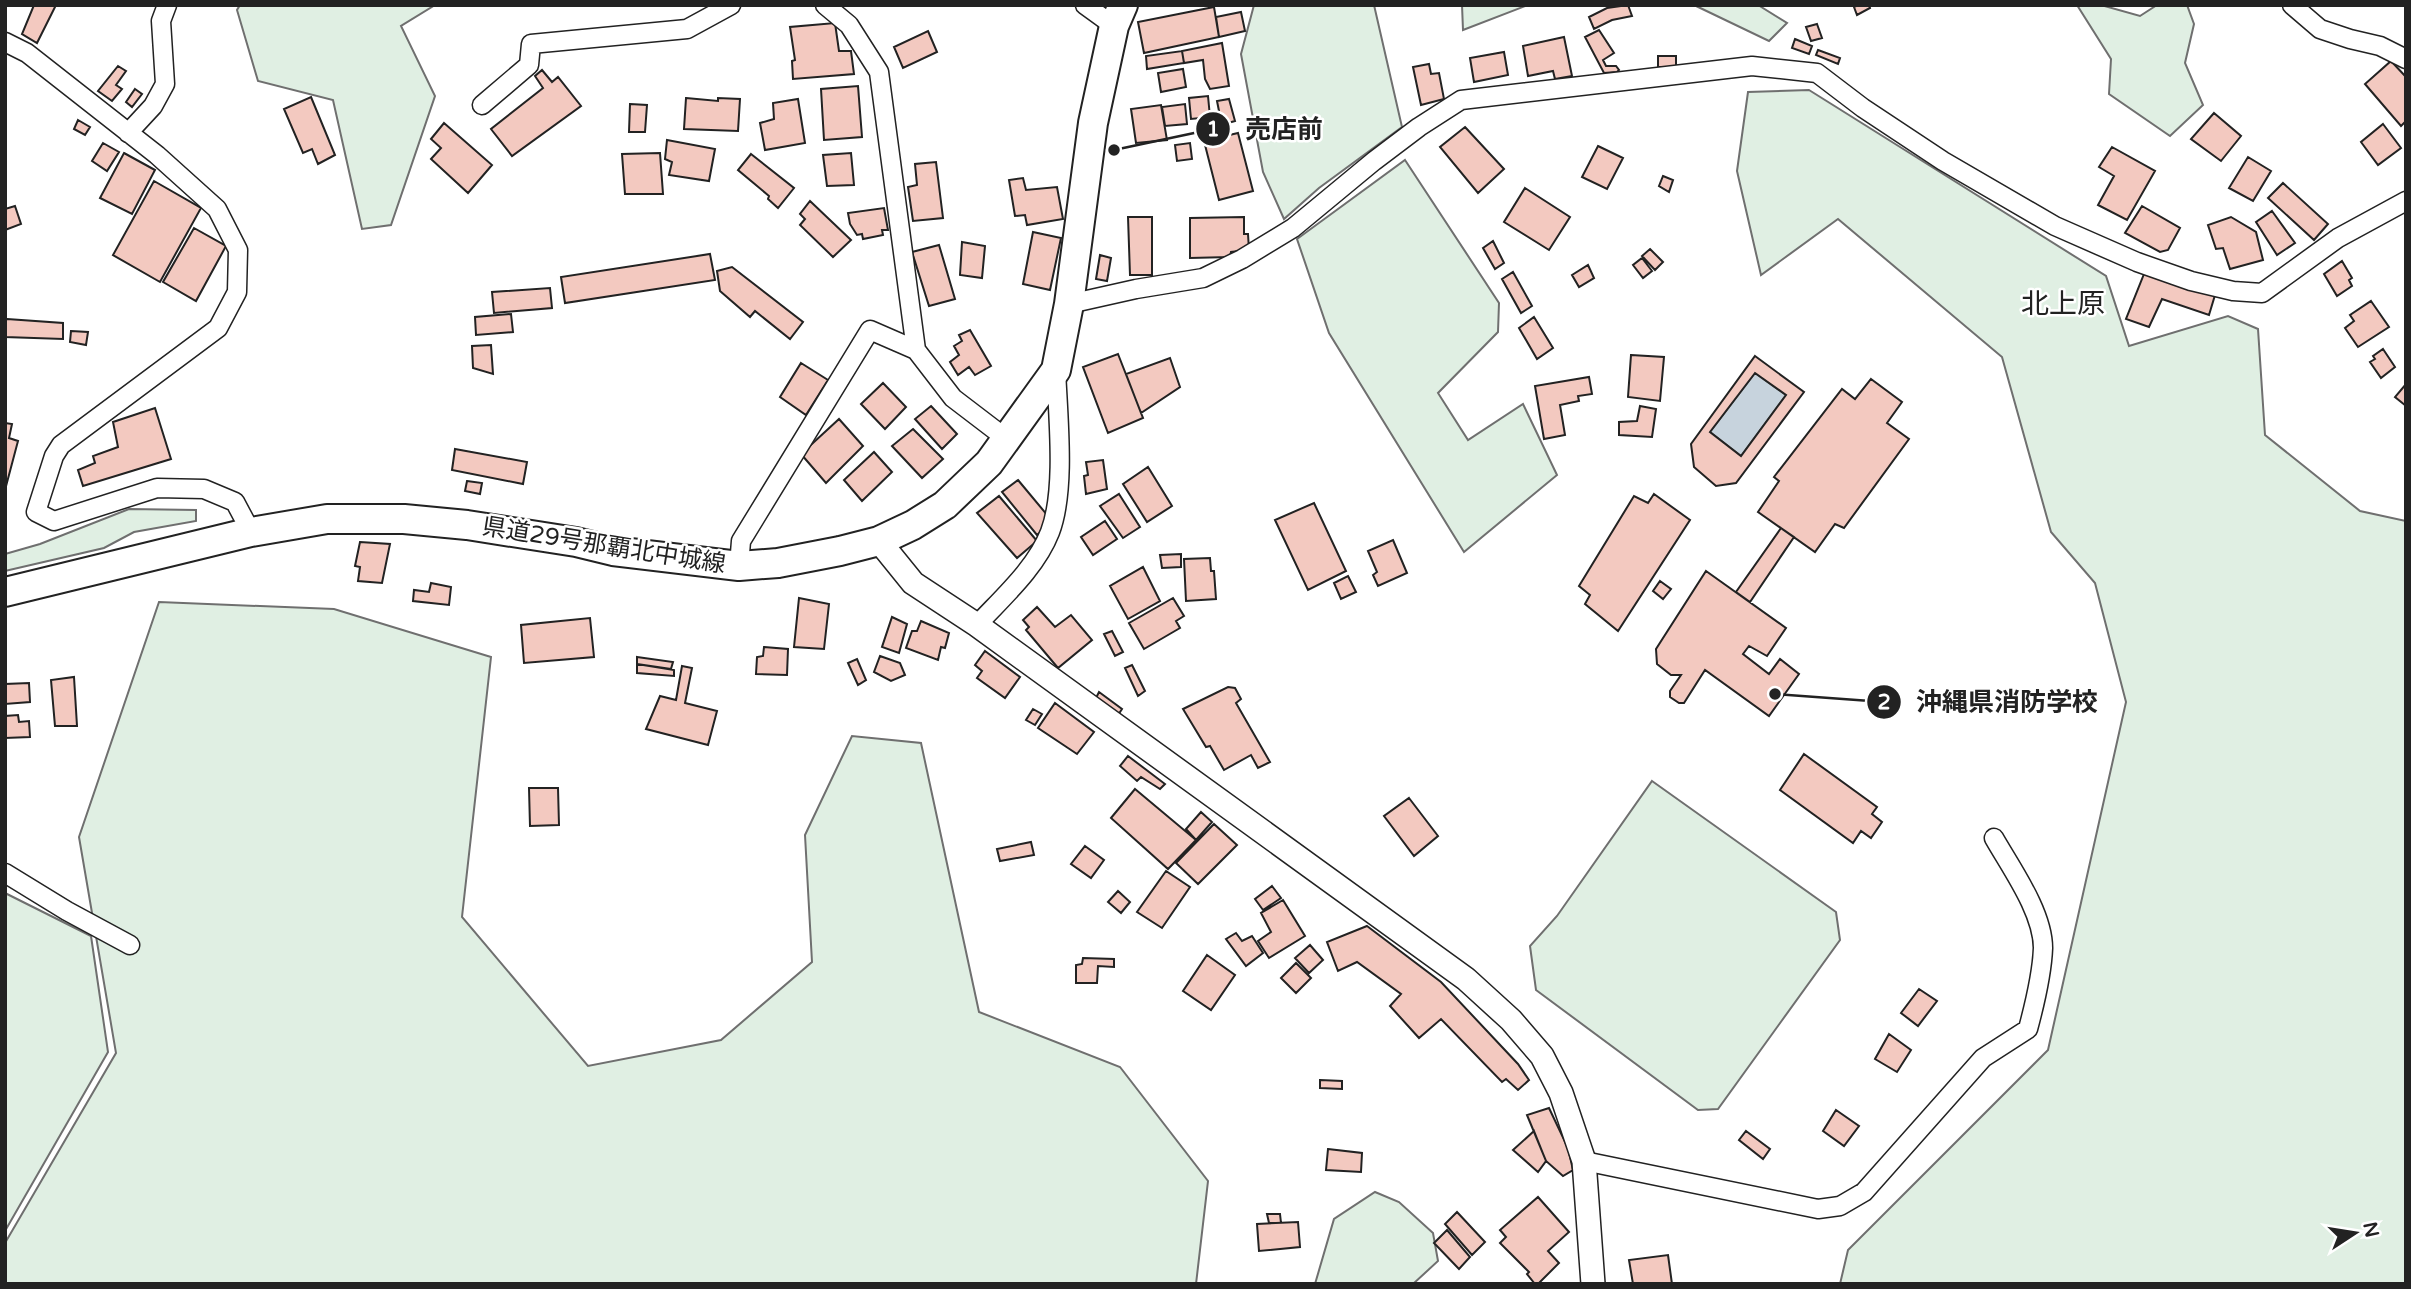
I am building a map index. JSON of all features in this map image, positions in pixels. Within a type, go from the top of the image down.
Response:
[{"type":"main road","name":"県道29号那覇北中城線","points":[[5,592],[251,532],[327,520],[428,521],[563,540],[613,551],[739,566],[809,558],[879,541],[914,525],[945,505],[967,486],[1008,440],[1056,370],[1069,304],[1094,123],[1118,15]]},
{"type":"street","points":[[128,133],[153,106],[165,84],[161,20],[167,5]]},
{"type":"street","points":[[482,105],[529,65],[531,44],[687,29],[731,5]]},
{"type":"street","points":[[825,5],[849,25],[879,72],[916,350]]},
{"type":"street","points":[[1085,5],[1118,15]]},
{"type":"street","points":[[2292,5],[2320,29],[2381,46],[2406,59]]},
{"type":"street","points":[[5,42],[27,53],[157,155],[217,209],[238,250],[237,292],[218,328],[61,444],[54,456],[36,512],[54,521],[158,488],[204,489],[236,502],[251,532]]},
{"type":"street","points":[[1069,304],[1203,278],[1242,259],[1293,228],[1383,154],[1461,100],[1752,66],[1817,73],[1863,108],[1942,160],[2055,226],[2137,262],[2191,281],[2234,291],[2262,293],[2338,238],[2406,201]]},
{"type":"street","points":[[739,566],[741,541],[870,330],[916,350],[953,398],[1008,440]]},
{"type":"street","points":[[977,625],[1024,574],[1049,534],[1058,505],[1056,370]]},
{"type":"street","points":[[879,541],[913,583],[977,625],[1466,979],[1511,1020],[1542,1056],[1561,1093],[1584,1161],[1593,1284]]},
{"type":"street","points":[[1584,1161],[1818,1209],[1840,1206],[1864,1192],[1983,1058],[2028,1029],[2043,946],[2036,916],[1994,838]]},
{"type":"street","points":[[5,873],[130,945]]},
{"type":"green space","points":[[240,5],[435,5],[401,26],[435,96],[391,225],[362,229],[333,100],[258,81],[237,10]]},
{"type":"green space","points":[[1254,5],[1374,5],[1402,127],[1319,188],[1284,219],[1263,172],[1241,54]]},
{"type":"green space","points":[[1462,5],[1528,5],[1463,30]]},
{"type":"green space","points":[[1694,5],[1758,5],[1787,23],[1769,41]]},
{"type":"green space","points":[[2077,5],[2101,5],[2140,16],[2157,5],[2187,5],[2194,24],[2185,63],[2203,105],[2170,136],[2109,94],[2111,59]]},
{"type":"green space","points":[[1809,90],[2106,276],[2129,346],[2228,316],[2258,329],[2265,435],[2360,511],[2406,521],[2406,1284],[1840,1284],[1848,1250],[2048,1050],[2126,702],[2095,583],[2051,532],[2002,357],[1838,219],[1761,275],[1737,171],[1748,92]]},
{"type":"green space","points":[[1405,160],[1499,303],[1498,332],[1438,393],[1468,440],[1523,404],[1557,475],[1464,552],[1329,333],[1297,239]]},
{"type":"green space","points":[[129,509],[196,510],[196,521],[134,532],[104,548],[5,571],[5,554],[40,544]]},
{"type":"green space","points":[[159,602],[334,609],[491,657],[462,917],[588,1066],[721,1040],[812,962],[805,835],[852,736],[921,743],[979,1012],[1120,1067],[1208,1181],[1196,1284],[5,1284],[5,1243],[116,1053],[79,837]]},
{"type":"green space","points":[[1652,781],[1836,912],[1840,940],[1718,1109],[1698,1110],[1536,990],[1530,946],[1557,916]]},
{"type":"green space","points":[[5,893],[91,936],[108,1052],[5,1231]]},
{"type":"green space","points":[[1375,1192],[1399,1202],[1433,1233],[1438,1261],[1413,1284],[1315,1284],[1334,1219]]},
{"type":"shaded area","points":[[1755,373],[1786,395],[1741,456],[1710,432]]},
{"type":"building","points":[[34,5],[56,5],[37,43],[22,34]]},
{"type":"building","points":[[1628,5],[1632,16],[1612,20],[1594,29],[1589,17],[1607,8]]},
{"type":"building","points":[[1869,5],[1870,8],[1857,15],[1854,7]]},
{"type":"building","points":[[1214,7],[1219,37],[1144,53],[1138,22]]},
{"type":"building","points":[[1241,12],[1245,31],[1219,37],[1216,17]]},
{"type":"building","points":[[835,23],[839,51],[851,51],[854,74],[793,79],[792,61],[795,60],[790,27]]},
{"type":"building","points":[[1817,24],[1822,38],[1811,41],[1806,27]]},
{"type":"building","points":[[1599,30],[1614,53],[1603,60],[1606,66],[1616,66],[1619,70],[1617,72],[1604,73],[1585,37]]},
{"type":"building","points":[[928,31],[937,52],[903,68],[894,47]]},
{"type":"building","points":[[1564,37],[1572,76],[1555,79],[1553,71],[1528,76],[1523,46]]},
{"type":"building","points":[[1795,39],[1812,46],[1809,54],[1792,48]]},
{"type":"building","points":[[1222,43],[1229,86],[1210,89],[1205,79],[1203,60],[1184,63],[1182,51]]},
{"type":"building","points":[[1818,50],[1840,58],[1838,64],[1816,55]]},
{"type":"building","points":[[1182,51],[1184,63],[1147,69],[1146,56]]},
{"type":"building","points":[[1504,52],[1508,75],[1474,82],[1470,58]]},
{"type":"building","points":[[1658,56],[1676,56],[1676,67],[1658,67]]},
{"type":"building","points":[[2391,61],[2406,77],[2406,121],[2401,126],[2365,84]]},
{"type":"building","points":[[1429,64],[1431,74],[1439,73],[1444,99],[1421,105],[1413,67]]},
{"type":"building","points":[[118,66],[126,71],[116,85],[122,89],[112,101],[98,91]]},
{"type":"building","points":[[1183,69],[1186,87],[1161,92],[1158,73]]},
{"type":"building","points":[[542,70],[552,82],[558,77],[581,106],[512,156],[491,129],[543,88],[535,76]]},
{"type":"building","points":[[858,86],[862,137],[824,140],[821,89]]},
{"type":"building","points":[[135,89],[142,94],[132,107],[126,102]]},
{"type":"building","points":[[1208,96],[1210,117],[1191,119],[1189,98]]},
{"type":"building","points":[[311,97],[335,155],[318,164],[312,149],[303,153],[284,109]]},
{"type":"building","points":[[686,98],[718,101],[718,98],[740,99],[738,131],[684,129]]},
{"type":"building","points":[[798,99],[805,143],[765,150],[760,123],[774,119],[773,103]]},
{"type":"building","points":[[1229,99],[1235,121],[1214,127],[1212,114],[1219,111],[1217,101]]},
{"type":"building","points":[[630,104],[647,105],[645,132],[629,132]]},
{"type":"building","points":[[1185,104],[1187,124],[1165,126],[1162,107]]},
{"type":"building","points":[[1161,105],[1167,140],[1136,143],[1131,109]]},
{"type":"building","points":[[2214,113],[2241,136],[2221,161],[2191,139]]},
{"type":"building","points":[[78,120],[90,127],[85,135],[74,129]]},
{"type":"building","points":[[444,123],[492,165],[468,193],[431,159],[441,148],[431,139]]},
{"type":"building","points":[[2383,124],[2401,148],[2378,165],[2361,142]]},
{"type":"building","points":[[1465,127],[1504,169],[1478,193],[1440,147]]},
{"type":"building","points":[[1238,133],[1253,191],[1219,200],[1204,141]]},
{"type":"building","points":[[667,140],[715,149],[709,181],[669,175],[672,162],[665,159]]},
{"type":"building","points":[[103,143],[119,152],[107,171],[92,161]]},
{"type":"building","points":[[1190,143],[1192,159],[1177,161],[1175,145]]},
{"type":"building","points":[[1598,146],[1623,158],[1607,189],[1582,177]]},
{"type":"building","points":[[2112,147],[2155,171],[2127,220],[2098,205],[2114,176],[2099,167]]},
{"type":"building","points":[[124,153],[155,170],[132,214],[100,198]]},
{"type":"building","points":[[660,153],[663,194],[625,194],[622,154]]},
{"type":"building","points":[[851,153],[854,185],[827,186],[823,155]]},
{"type":"building","points":[[751,154],[794,188],[778,208],[768,199],[769,196],[738,170]]},
{"type":"building","points":[[2248,157],[2271,171],[2253,201],[2229,188]]},
{"type":"building","points":[[936,162],[943,218],[913,221],[908,187],[917,185],[915,164]]},
{"type":"building","points":[[1663,176],[1673,180],[1669,192],[1659,186]]},
{"type":"building","points":[[1023,178],[1026,190],[1057,187],[1063,219],[1027,225],[1025,215],[1015,216],[1009,180]]},
{"type":"building","points":[[154,181],[201,208],[160,282],[113,255]]},
{"type":"building","points":[[2283,183],[2328,224],[2314,240],[2268,198]]},
{"type":"building","points":[[1525,188],[1570,217],[1549,250],[1504,222]]},
{"type":"building","points":[[810,201],[851,240],[833,257],[800,225],[805,219],[800,214]]},
{"type":"building","points":[[15,206],[21,224],[5,230],[5,209]]},
{"type":"building","points":[[2142,206],[2180,228],[2168,250],[2160,252],[2125,233]]},
{"type":"building","points":[[884,208],[888,230],[882,230],[883,235],[863,239],[862,234],[857,235],[850,224],[848,213]]},
{"type":"building","points":[[2272,211],[2295,243],[2277,255],[2256,222]]},
{"type":"building","points":[[1128,217],[1152,217],[1152,275],[1130,275]]},
{"type":"building","points":[[1244,217],[1244,234],[1248,234],[1249,250],[1231,252],[1230,257],[1190,258],[1190,218]]},
{"type":"building","points":[[2231,217],[2256,232],[2263,260],[2230,269],[2223,248],[2216,249],[2208,225]]},
{"type":"building","points":[[194,228],[226,246],[196,301],[163,282]]},
{"type":"building","points":[[1033,232],[1061,238],[1050,290],[1023,284]]},
{"type":"building","points":[[1493,241],[1504,263],[1495,269],[1483,248]]},
{"type":"building","points":[[962,242],[985,246],[982,278],[960,275]]},
{"type":"building","points":[[939,245],[955,299],[929,306],[912,252]]},
{"type":"building","points":[[1650,249],[1663,262],[1655,270],[1642,256]]},
{"type":"building","points":[[710,254],[715,280],[565,303],[561,277]]},
{"type":"building","points":[[1100,255],[1111,258],[1107,281],[1096,279]]},
{"type":"building","points":[[1642,258],[1652,271],[1643,278],[1633,265]]},
{"type":"building","points":[[2342,261],[2352,278],[2349,280],[2352,286],[2337,296],[2324,274]]},
{"type":"building","points":[[1588,265],[1594,278],[1579,287],[1572,275]]},
{"type":"building","points":[[732,267],[803,322],[790,339],[755,311],[750,317],[720,291],[717,271]]},
{"type":"building","points":[[2146,269],[2215,295],[2209,315],[2162,299],[2149,327],[2126,319]]},
{"type":"building","points":[[1513,272],[1532,306],[1521,313],[1502,279]]},
{"type":"building","points":[[550,288],[552,308],[494,313],[492,292]]},
{"type":"building","points":[[2371,301],[2389,327],[2358,347],[2345,328],[2354,321],[2350,315]]},
{"type":"building","points":[[511,314],[513,332],[476,335],[475,317]]},
{"type":"building","points":[[1534,317],[1553,348],[1537,359],[1519,328]]},
{"type":"building","points":[[7,319],[63,323],[63,339],[5,337]]},
{"type":"building","points":[[970,330],[991,366],[975,375],[969,367],[958,375],[950,362],[959,355],[954,346],[962,341],[959,335]]},
{"type":"building","points":[[71,331],[88,332],[86,345],[70,342]]},
{"type":"building","points":[[491,345],[493,374],[473,368],[472,346]]},
{"type":"building","points":[[2383,349],[2395,367],[2381,378],[2370,362],[2375,359],[2373,356]]},
{"type":"building","points":[[1118,354],[1143,418],[1108,433],[1083,367]]},
{"type":"building","points":[[1631,355],[1664,357],[1660,401],[1628,397]]},
{"type":"building","points":[[1755,356],[1804,392],[1736,483],[1716,486],[1694,467],[1691,444]],"holes":[[[1755,373],[1786,395],[1741,456],[1710,432]]]},
{"type":"building","points":[[1170,358],[1180,387],[1141,413],[1126,374]]},
{"type":"building","points":[[801,363],[828,380],[806,415],[780,397]]},
{"type":"building","points":[[1589,377],[1592,394],[1578,396],[1579,401],[1560,405],[1565,435],[1544,439],[1535,386]]},
{"type":"building","points":[[1871,379],[1902,402],[1887,423],[1909,439],[1844,528],[1835,524],[1815,552],[1758,512],[1779,481],[1774,477],[1842,389],[1855,399]]},
{"type":"building","points":[[883,383],[906,407],[885,429],[861,404]]},
{"type":"building","points":[[2406,384],[2406,406],[2395,397]]},
{"type":"building","points":[[931,406],[957,434],[942,449],[915,419]]},
{"type":"building","points":[[1640,406],[1656,409],[1652,437],[1619,435],[1619,422],[1637,421]]},
{"type":"building","points":[[155,408],[171,459],[83,486],[78,470],[95,463],[93,456],[118,447],[113,422]]},
{"type":"building","points":[[839,419],[863,446],[826,483],[801,454]]},
{"type":"building","points":[[5,423],[12,424],[9,438],[18,441],[5,490]]},
{"type":"building","points":[[913,429],[943,459],[922,478],[892,446]]},
{"type":"building","points":[[455,449],[527,462],[523,484],[452,470]]},
{"type":"building","points":[[874,452],[892,472],[862,501],[844,480]]},
{"type":"building","points":[[1103,460],[1107,489],[1086,494],[1086,462]]},
{"type":"building","points":[[1148,467],[1172,506],[1147,522],[1123,484]]},
{"type":"building","points":[[1018,480],[1053,522],[1037,535],[1002,492]]},
{"type":"building","points":[[467,481],[482,483],[480,494],[465,491]]},
{"type":"building","points":[[1119,494],[1140,527],[1123,538],[1100,506]]},
{"type":"building","points":[[1654,494],[1690,520],[1618,631],[1585,604],[1590,595],[1579,586],[1634,496],[1648,503]]},
{"type":"building","points":[[999,496],[1037,541],[1017,558],[977,513]]},
{"type":"building","points":[[1314,503],[1346,571],[1308,590],[1275,520]]},
{"type":"building","points":[[1105,521],[1117,539],[1093,555],[1081,537]]},
{"type":"building","points":[[1781,528],[1794,537],[1750,602],[1736,592]]},
{"type":"building","points":[[1393,540],[1407,573],[1378,586],[1373,575],[1377,572],[1368,551]]},
{"type":"building","points":[[360,542],[390,544],[382,583],[358,581],[360,567],[355,566]]},
{"type":"building","points":[[1181,554],[1181,567],[1162,568],[1160,555]]},
{"type":"building","points":[[1210,558],[1216,599],[1186,601],[1184,559]]},
{"type":"building","points":[[1143,567],[1160,601],[1128,619],[1110,586]]},
{"type":"building","points":[[1706,571],[1786,628],[1767,656],[1749,646],[1743,654],[1769,674],[1780,659],[1799,674],[1769,716],[1705,670],[1684,703],[1670,697],[1670,691],[1681,675],[1671,675],[1657,664],[1656,649]]},
{"type":"building","points":[[1348,576],[1356,592],[1341,599],[1334,583]]},
{"type":"building","points":[[1660,581],[1671,589],[1663,599],[1653,591]]},
{"type":"building","points":[[431,583],[451,587],[449,605],[413,601],[414,590],[429,592]]},
{"type":"building","points":[[799,598],[829,604],[824,649],[794,647]]},
{"type":"building","points":[[1173,598],[1184,616],[1176,621],[1180,628],[1144,649],[1129,623]]},
{"type":"building","points":[[1037,607],[1055,627],[1071,615],[1092,640],[1058,668],[1026,630],[1029,627],[1023,620]]},
{"type":"building","points":[[892,617],[907,624],[899,653],[882,647]]},
{"type":"building","points":[[590,618],[594,657],[524,663],[521,625]]},
{"type":"building","points":[[921,621],[949,633],[945,648],[941,647],[938,660],[906,648],[912,631],[917,631]]},
{"type":"building","points":[[1112,631],[1123,652],[1115,656],[1104,634]]},
{"type":"building","points":[[764,647],[788,649],[787,675],[756,674],[757,657],[763,656]]},
{"type":"building","points":[[985,651],[1020,677],[1005,698],[977,678],[982,671],[975,665]]},
{"type":"building","points":[[880,656],[900,663],[905,675],[891,681],[874,672]]},
{"type":"building","points":[[637,657],[673,662],[671,669],[637,664]]},
{"type":"building","points":[[857,659],[866,680],[858,685],[848,663]]},
{"type":"building","points":[[637,664],[674,670],[674,676],[637,673]]},
{"type":"building","points":[[1132,665],[1145,691],[1138,696],[1125,668]]},
{"type":"building","points":[[682,666],[692,668],[685,703],[717,711],[708,745],[646,729],[660,696],[676,700]]},
{"type":"building","points":[[74,677],[77,726],[55,726],[51,680]]},
{"type":"building","points":[[29,683],[30,702],[5,704],[5,684]]},
{"type":"building","points":[[1228,687],[1235,688],[1241,699],[1236,703],[1270,762],[1258,768],[1251,755],[1224,770],[1210,746],[1206,747],[1183,709]]},
{"type":"building","points":[[1099,692],[1122,709],[1118,715],[1096,698]]},
{"type":"building","points":[[1055,703],[1094,732],[1077,754],[1038,728]]},
{"type":"building","points":[[1033,709],[1042,714],[1035,725],[1026,720]]},
{"type":"building","points":[[18,715],[19,722],[29,721],[30,737],[5,738],[5,716]]},
{"type":"building","points":[[1804,754],[1877,807],[1872,814],[1882,822],[1871,838],[1861,831],[1853,843],[1780,790]]},
{"type":"building","points":[[1128,756],[1165,784],[1160,789],[1141,777],[1137,781],[1120,766]]},
{"type":"building","points":[[529,788],[558,788],[559,825],[530,826]]},
{"type":"building","points":[[1135,789],[1196,840],[1168,869],[1111,818]]},
{"type":"building","points":[[1409,798],[1438,836],[1414,856],[1384,816]]},
{"type":"building","points":[[1201,812],[1212,822],[1196,840],[1186,829]]},
{"type":"building","points":[[1214,824],[1237,845],[1198,884],[1176,863]]},
{"type":"building","points":[[1031,842],[1034,855],[1000,861],[997,849]]},
{"type":"building","points":[[1085,846],[1104,860],[1091,878],[1071,864]]},
{"type":"building","points":[[1166,871],[1190,887],[1162,928],[1137,912]]},
{"type":"building","points":[[1272,886],[1281,898],[1263,910],[1255,899]]},
{"type":"building","points":[[1118,891],[1130,902],[1121,913],[1108,902]]},
{"type":"building","points":[[1283,900],[1305,936],[1269,958],[1258,941],[1271,932],[1261,913]]},
{"type":"building","points":[[1367,926],[1441,982],[1518,1064],[1529,1080],[1518,1090],[1506,1079],[1502,1082],[1441,1019],[1419,1038],[1390,1006],[1401,994],[1357,962],[1338,971],[1327,942]]},
{"type":"building","points":[[1236,933],[1242,941],[1252,936],[1263,953],[1246,966],[1226,939]]},
{"type":"building","points":[[1310,945],[1323,960],[1309,973],[1295,958]]},
{"type":"building","points":[[1207,955],[1235,975],[1211,1010],[1183,991]]},
{"type":"building","points":[[1083,958],[1114,959],[1114,967],[1098,966],[1097,983],[1076,983],[1076,965],[1082,964]]},
{"type":"building","points":[[1296,963],[1311,978],[1296,993],[1281,978]]},
{"type":"building","points":[[1919,989],[1937,1001],[1918,1026],[1901,1013]]},
{"type":"building","points":[[1889,1034],[1911,1050],[1897,1072],[1875,1059]]},
{"type":"building","points":[[1320,1080],[1342,1081],[1342,1089],[1320,1088]]},
{"type":"building","points":[[1549,1108],[1568,1148],[1573,1170],[1563,1176],[1546,1161],[1527,1115]]},
{"type":"building","points":[[1836,1110],[1859,1126],[1844,1146],[1823,1131]]},
{"type":"building","points":[[1534,1131],[1546,1161],[1538,1172],[1513,1150]]},
{"type":"building","points":[[1746,1131],[1770,1149],[1763,1159],[1739,1140]]},
{"type":"building","points":[[1328,1149],[1362,1153],[1361,1172],[1326,1170]]},
{"type":"building","points":[[1538,1197],[1569,1232],[1548,1251],[1559,1263],[1535,1284],[1527,1274],[1529,1272],[1500,1243],[1506,1237],[1500,1230]]},
{"type":"building","points":[[1457,1212],[1485,1242],[1472,1255],[1445,1224]]},
{"type":"building","points":[[1267,1214],[1280,1214],[1281,1223],[1269,1223]]},
{"type":"building","points":[[1298,1222],[1300,1247],[1259,1251],[1257,1224]]},
{"type":"building","points":[[1447,1230],[1470,1257],[1459,1269],[1434,1243]]},
{"type":"building","points":[[1668,1255],[1672,1284],[1633,1284],[1629,1260]]},
{"type":"place","name":"売店前","points":[[1114,150]]},
{"type":"place","name":"沖縄県消防学校","points":[[1775,694]]},
{"type":"district","name":"北上原","points":[[2063,303]]}]
